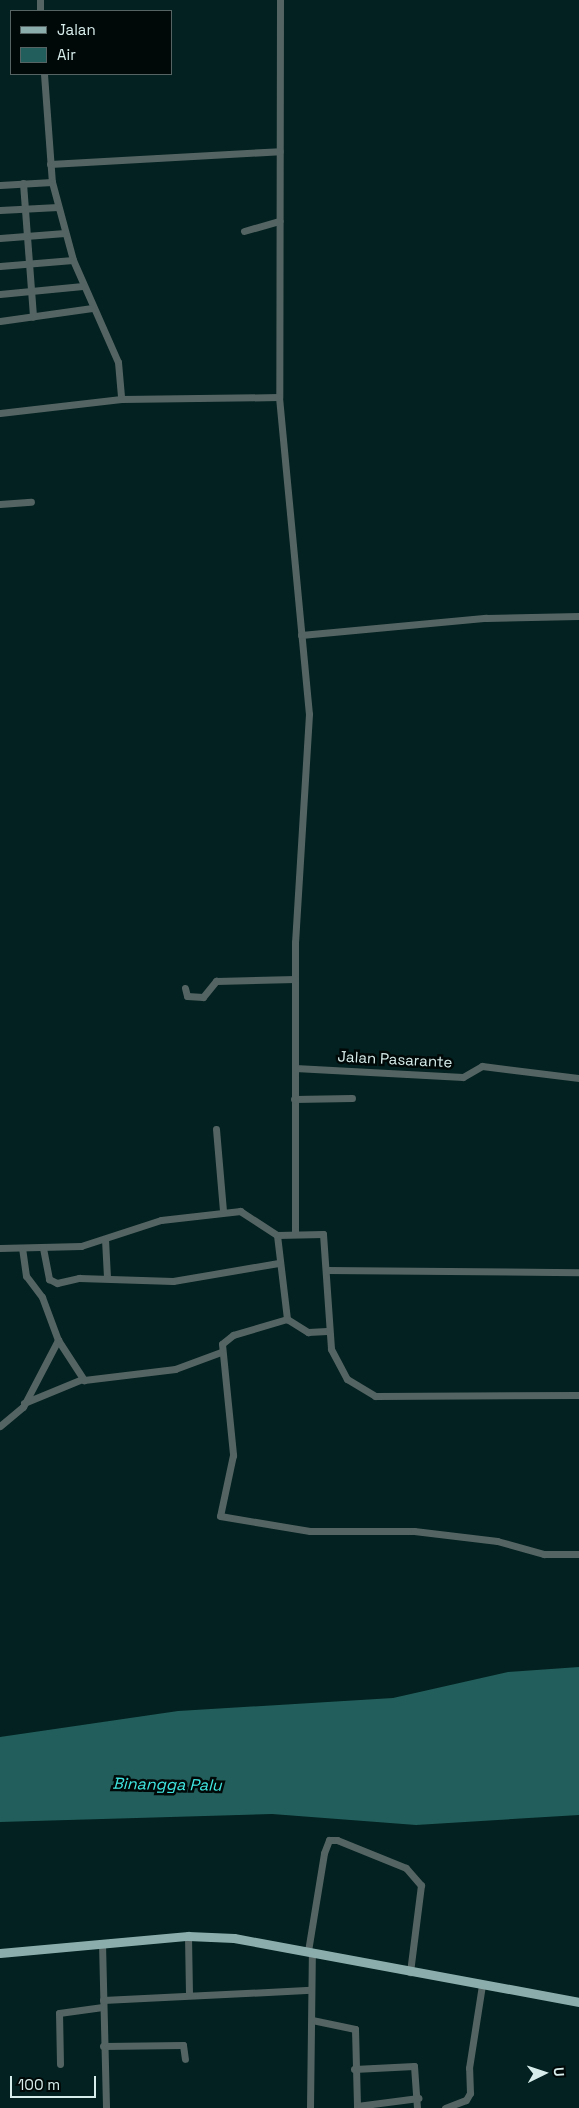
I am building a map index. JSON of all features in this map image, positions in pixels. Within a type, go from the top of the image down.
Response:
[{"type":"main road","points":[[0,1953],[188,1936],[234,1938],[579,2002]]},
{"type":"street","points":[[280,0],[279,397],[301,635],[309,746],[295,979],[295,1234]]},
{"type":"street","points":[[44,75],[52,182],[73,260],[92,308],[118,362],[121,399]]},
{"type":"street","points":[[50,164],[280,151]]},
{"type":"street","points":[[0,184],[52,182]]},
{"type":"street","points":[[23,183],[33,316]]},
{"type":"street","points":[[0,210],[58,207]]},
{"type":"street","points":[[244,231],[280,221]]},
{"type":"street","points":[[0,238],[65,233]]},
{"type":"street","points":[[0,266],[73,260]]},
{"type":"street","points":[[0,294],[84,286]]},
{"type":"street","points":[[0,321],[92,308]]},
{"type":"street","points":[[0,413],[121,399],[279,397]]},
{"type":"street","points":[[0,504],[31,502]]},
{"type":"street","points":[[301,635],[486,618],[579,616]]},
{"type":"street","points":[[185,988],[188,996],[203,997],[216,981],[295,979]]},
{"type":"street","name":"Jalan Pasarante","points":[[295,1068],[463,1078],[482,1066],[579,1078]]},
{"type":"street","points":[[294,1099],[352,1098]]},
{"type":"street","points":[[216,1129],[223,1210]]},
{"type":"street","points":[[0,1248],[81,1246],[105,1240],[161,1220],[223,1210],[243,1212],[277,1236],[324,1234],[327,1331],[330,1349],[348,1379],[381,1398],[579,1395]]},
{"type":"street","points":[[277,1236],[278,1263],[287,1319]]},
{"type":"street","points":[[105,1240],[107,1278]]},
{"type":"street","points":[[22,1248],[26,1276],[42,1297],[58,1340],[80,1380]]},
{"type":"street","points":[[43,1248],[52,1282],[107,1278],[173,1280],[278,1263]]},
{"type":"street","points":[[326,1270],[579,1272]]},
{"type":"street","points":[[327,1331],[308,1332],[287,1319],[233,1334],[225,1339],[221,1352],[233,1455],[220,1516],[310,1531],[414,1531],[497,1541],[544,1554],[579,1554]]},
{"type":"street","points":[[24,1404],[58,1340]]},
{"type":"street","points":[[0,1426],[24,1404],[80,1380],[176,1370],[221,1352]]},
{"type":"street","points":[[310,2108],[312,2020],[310,1952],[324,1853],[329,1840],[337,1840],[406,1868],[421,1884],[410,1972]]},
{"type":"street","points":[[188,1936],[189,1994]]},
{"type":"street","points":[[102,1944],[106,2108]]},
{"type":"street","points":[[445,2108],[466,2100],[470,2093],[469,2068],[482,1985]]},
{"type":"street","points":[[60,2064],[59,2013],[103,2004],[189,1994],[311,1990]]},
{"type":"street","points":[[312,2020],[352,2026],[357,2107],[418,2098]]},
{"type":"street","points":[[103,2046],[183,2045],[186,2058]]},
{"type":"street","points":[[354,2069],[414,2066],[418,2098],[417,2108]]},
{"type":"water","name":"Binangga Palu","points":[[579,1667],[579,1815],[416,1825],[272,1814],[0,1822],[0,1737],[178,1711],[393,1698],[508,1672]]}]
